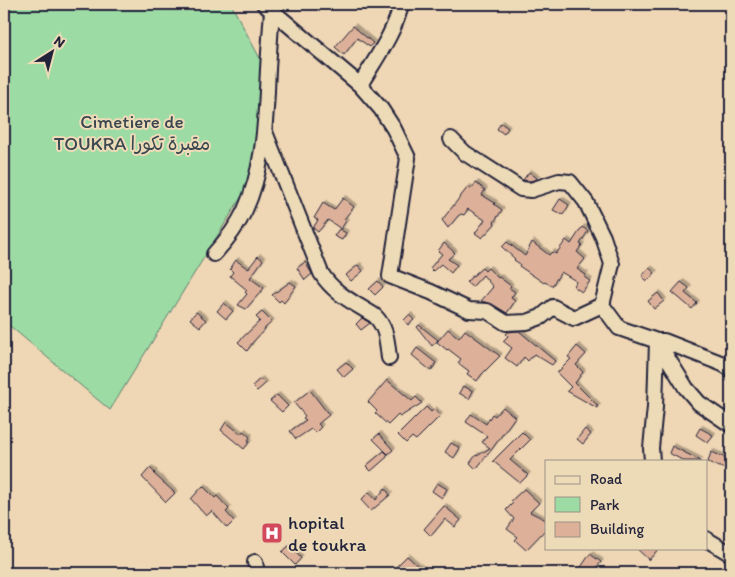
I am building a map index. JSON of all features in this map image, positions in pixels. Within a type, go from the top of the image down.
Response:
[{"type":"street","points":[[360,85],[391,32],[401,4]]},
{"type":"street","points":[[268,7],[360,85],[381,109],[394,129],[408,158],[390,276],[431,292],[469,310],[487,311],[506,323],[527,322],[541,317],[553,308],[574,318],[602,305]]},
{"type":"street","points":[[214,254],[239,222],[250,198],[258,172],[265,132],[268,7]]},
{"type":"street","points":[[265,132],[321,273],[337,292],[380,321],[386,334],[389,358]]},
{"type":"street","points":[[451,140],[465,153],[521,189],[531,190],[559,181],[570,182],[586,202],[603,237],[612,264],[602,305]]},
{"type":"street","points":[[602,305],[619,328],[657,342],[664,342],[723,364],[731,369]]},
{"type":"street","points":[[657,342],[686,388],[699,403],[731,425]]},
{"type":"street","points":[[652,460],[657,342]]},
{"type":"street","points":[[708,540],[731,554]]},
{"type":"green space","name":"Cimetiere de TOUKRA مقبرة تكورا","points":[[4,4],[231,4],[264,66],[274,144],[110,410],[4,321]]},
{"type":"building","points":[[353,26],[373,43],[370,47],[357,38],[344,55],[335,47]]},
{"type":"building","points":[[501,123],[508,128],[504,134],[497,129]]},
{"type":"building","points":[[529,172],[537,178],[537,179],[523,180]]},
{"type":"building","points":[[476,183],[485,190],[482,195],[502,210],[494,222],[495,224],[482,238],[475,233],[485,220],[468,209],[464,215],[458,216],[448,228],[442,220],[468,187],[471,189]]},
{"type":"building","points":[[343,198],[354,207],[344,219],[346,221],[341,229],[328,220],[318,232],[313,228],[318,220],[314,218],[323,203],[334,210]]},
{"type":"building","points":[[560,199],[569,205],[563,215],[553,210]]},
{"type":"building","points":[[582,227],[588,231],[577,252],[585,259],[577,269],[586,275],[584,277],[590,281],[582,292],[574,287],[576,281],[561,272],[552,286],[544,283],[519,266],[520,264],[502,247],[507,242],[525,256],[532,242],[549,255],[552,252],[556,254],[566,240],[571,244]]},
{"type":"building","points":[[339,229],[346,233],[342,240],[334,236]]},
{"type":"building","points":[[444,243],[455,253],[448,259],[457,265],[451,273],[441,264],[433,271],[430,268],[442,254],[438,251]]},
{"type":"building","points":[[258,256],[263,260],[250,278],[264,288],[246,309],[238,305],[247,294],[245,292],[247,290],[230,276],[233,272],[230,269],[236,260],[248,269]]},
{"type":"building","points":[[305,262],[312,274],[305,280],[297,268]]},
{"type":"building","points":[[358,265],[363,271],[351,281],[346,275]]},
{"type":"building","points":[[482,268],[485,271],[488,268],[498,278],[511,286],[509,288],[515,292],[511,298],[515,301],[507,313],[492,304],[481,301],[493,287],[483,275],[472,287],[466,282]]},
{"type":"building","points":[[649,268],[655,273],[647,281],[642,276]]},
{"type":"building","points":[[378,281],[383,287],[375,295],[369,289]]},
{"type":"building","points":[[290,282],[296,286],[284,303],[281,300],[279,302],[272,295]]},
{"type":"building","points":[[681,282],[689,288],[685,293],[697,303],[692,309],[672,292]]},
{"type":"building","points":[[658,293],[664,301],[654,309],[648,301]]},
{"type":"building","points":[[224,303],[233,311],[226,319],[217,311]]},
{"type":"building","points":[[196,312],[206,320],[200,327],[190,319]]},
{"type":"building","points":[[262,312],[272,322],[247,351],[238,342],[260,321],[256,317]]},
{"type":"building","points":[[409,315],[414,320],[408,325],[404,320]]},
{"type":"building","points":[[362,318],[370,323],[361,330],[356,324]]},
{"type":"building","points":[[419,325],[438,340],[432,346],[417,327]]},
{"type":"building","points":[[448,329],[459,338],[465,330],[500,356],[477,381],[467,374],[469,371],[458,363],[461,359],[437,342]]},
{"type":"building","points":[[519,331],[555,361],[552,365],[534,354],[528,361],[524,357],[517,367],[505,358],[512,348],[503,341],[508,336],[506,334]]},
{"type":"building","points":[[577,346],[586,354],[576,365],[583,372],[575,383],[598,406],[597,408],[567,391],[571,387],[557,373],[571,359],[568,357]]},
{"type":"building","points":[[417,348],[436,363],[431,371],[412,355]]},
{"type":"building","points":[[346,362],[353,369],[344,377],[337,369]]},
{"type":"building","points":[[260,379],[265,384],[257,391],[252,386]]},
{"type":"building","points":[[387,380],[412,401],[416,397],[422,403],[400,417],[398,415],[388,425],[375,413],[377,411],[368,402]]},
{"type":"building","points":[[463,386],[473,391],[469,399],[459,393]]},
{"type":"building","points":[[310,390],[329,415],[318,424],[321,427],[315,433],[311,429],[296,439],[290,431],[306,420],[294,403]]},
{"type":"building","points":[[277,395],[288,406],[282,412],[270,401]]},
{"type":"building","points":[[426,407],[431,412],[434,409],[440,416],[416,440],[412,437],[406,443],[398,435]]},
{"type":"building","points":[[503,407],[515,417],[476,469],[470,463],[476,455],[490,448],[482,442],[487,436],[466,422],[471,414],[486,424],[492,414],[495,416]]},
{"type":"building","points":[[226,422],[241,434],[243,431],[250,437],[248,440],[250,441],[244,449],[221,430]]},
{"type":"building","points":[[700,428],[713,435],[708,443],[696,435]]},
{"type":"building","points":[[585,429],[591,434],[583,444],[577,439]]},
{"type":"building","points":[[522,432],[530,440],[510,460],[528,475],[520,483],[493,461]]},
{"type":"building","points":[[379,434],[393,450],[388,454],[373,439]]},
{"type":"building","points":[[451,443],[460,448],[454,458],[445,452]]},
{"type":"building","points":[[672,446],[699,460],[682,460],[669,453]]},
{"type":"building","points":[[384,451],[388,455],[387,457],[371,471],[366,466]]},
{"type":"building","points":[[711,452],[731,460],[727,470],[708,462]]},
{"type":"building","points":[[150,468],[175,493],[166,502],[142,477]]},
{"type":"building","points":[[437,483],[447,489],[442,498],[432,491]]},
{"type":"building","points":[[203,486],[215,498],[217,496],[229,509],[226,512],[234,521],[227,528],[212,511],[206,516],[191,499]]},
{"type":"building","points":[[385,488],[390,495],[371,511],[361,500],[369,492],[376,500]]},
{"type":"building","points":[[524,489],[539,503],[530,512],[545,520],[545,530],[526,550],[515,540],[518,537],[507,529],[514,519],[506,510],[513,503],[511,501]]},
{"type":"building","points":[[444,506],[461,520],[455,527],[445,519],[431,536],[424,529]]},
{"type":"building","points":[[289,546],[301,558],[295,565],[282,552]]},
{"type":"building","points":[[638,550],[657,550],[649,560]]},
{"type":"building","points":[[590,554],[601,562],[597,569],[593,573],[577,573]]},
{"type":"building","points":[[407,556],[418,566],[426,573],[390,573]]},
{"type":"place","name":"hopital de toukra","points":[[272,533]]}]
